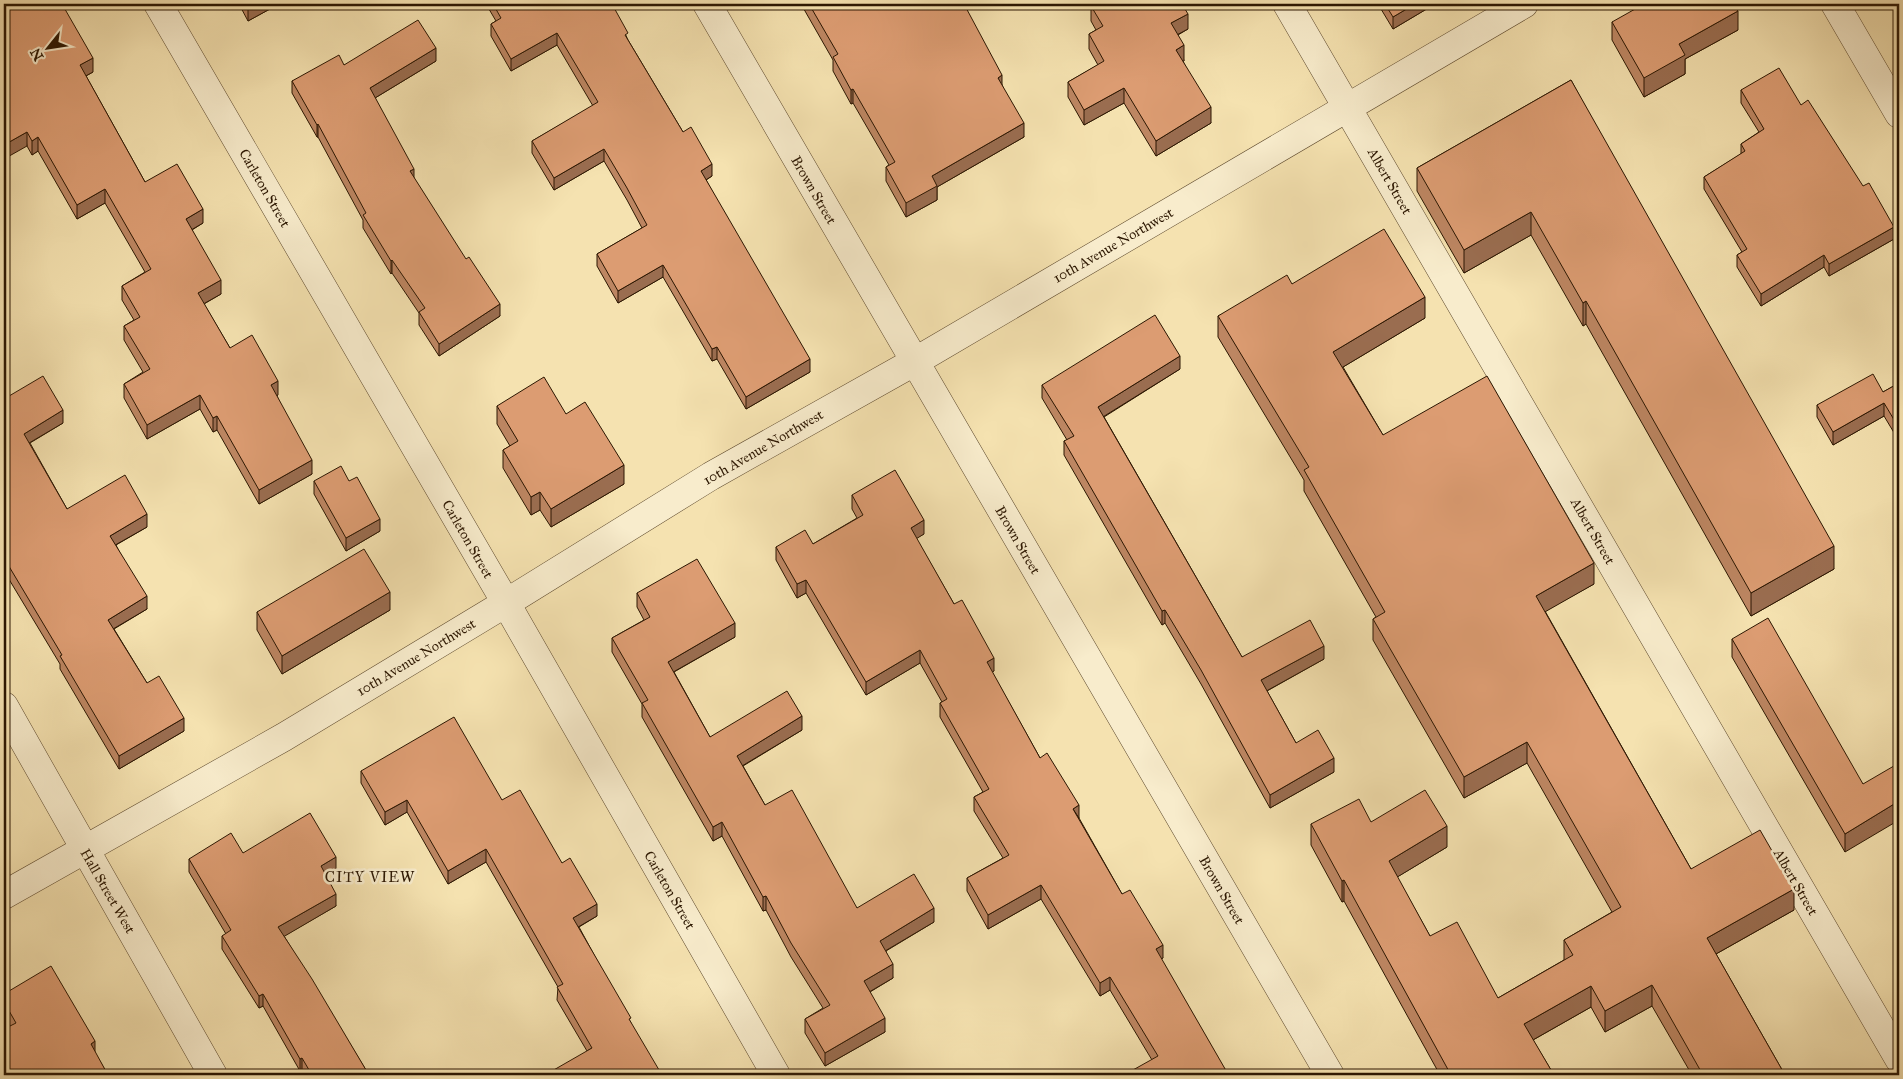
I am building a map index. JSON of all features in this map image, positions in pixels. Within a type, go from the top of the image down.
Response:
[{"type":"street","name":"Carleton Street","points":[[158,4],[506,603],[776,1075]]},
{"type":"street","name":"Brown Street","points":[[707,4],[1330,1075]]},
{"type":"street","name":"Albert Street","points":[[1287,4],[1899,1059]]},
{"type":"street","name":"10th Avenue Northwest","points":[[4,895],[284,737],[712,476],[914,362],[1524,4]]},
{"type":"street","points":[[1835,4],[1899,114]]},
{"type":"street","name":"Hall Street West","points":[[4,706],[213,1075]]},
{"type":"building","points":[[4,4],[62,4],[93,58],[80,65],[145,182],[177,164],[203,209],[186,219],[221,280],[198,293],[230,348],[252,335],[278,381],[271,385],[312,460],[259,490],[217,416],[213,418],[200,395],[147,425],[124,384],[150,369],[124,326],[140,317],[122,286],[151,269],[105,189],[77,205],[38,137],[32,141],[27,132],[4,145]]},
{"type":"building","points":[[246,4],[258,4],[248,9]]},
{"type":"building","points":[[493,4],[612,4],[628,33],[625,35],[683,132],[691,127],[712,164],[701,171],[810,359],[746,397],[717,347],[712,349],[663,265],[618,291],[597,254],[647,225],[627,188],[604,149],[554,178],[532,141],[598,102],[557,33],[511,59],[491,24],[501,18]]},
{"type":"building","points":[[809,4],[964,4],[1002,75],[998,78],[1024,123],[932,176],[937,186],[906,203],[886,167],[895,162],[833,57],[838,54]]},
{"type":"building","points":[[1095,4],[1182,4],[1188,14],[1171,23],[1184,45],[1176,50],[1211,107],[1156,141],[1124,88],[1084,110],[1068,82],[1104,61],[1089,34],[1103,26],[1091,6]]},
{"type":"building","points":[[1385,4],[1415,4],[1393,17]]},
{"type":"building","points":[[1644,4],[1733,4],[1738,11],[1679,44],[1685,55],[1644,78],[1612,22]]},
{"type":"building","points":[[418,20],[436,48],[370,88],[414,169],[410,171],[466,259],[469,257],[500,304],[439,344],[419,312],[425,308],[391,261],[363,215],[366,213],[318,124],[292,81],[339,55],[344,65]]},
{"type":"building","points":[[1779,68],[1801,105],[1808,100],[1863,186],[1869,183],[1894,227],[1829,264],[1824,255],[1761,294],[1737,255],[1747,249],[1704,177],[1745,151],[1741,144],[1764,129],[1741,90]]},
{"type":"building","points":[[1571,80],[1834,546],[1751,593],[1586,301],[1583,303],[1531,212],[1464,250],[1417,168]]},
{"type":"building","points":[[1384,229],[1425,297],[1333,352],[1383,435],[1487,376],[1594,563],[1536,596],[1691,869],[1760,830],[1794,889],[1707,938],[1785,1075],[1703,1075],[1652,985],[1605,1011],[1591,986],[1524,1024],[1554,1075],[1451,1075],[1344,880],[1342,881],[1311,824],[1359,799],[1371,822],[1425,790],[1447,826],[1389,861],[1430,936],[1457,922],[1498,998],[1573,955],[1564,940],[1621,907],[1527,742],[1464,777],[1373,619],[1385,612],[1304,470],[1309,467],[1218,316],[1287,275],[1292,284]]},
{"type":"building","points":[[1155,315],[1180,356],[1098,407],[1242,657],[1310,620],[1324,646],[1261,680],[1296,743],[1318,730],[1334,758],[1270,795],[1201,670],[1165,610],[1162,611],[1064,441],[1074,436],[1042,385]]},
{"type":"building","points":[[1873,374],[1883,392],[1899,383],[1899,428],[1884,403],[1833,432],[1817,405]]},
{"type":"building","points":[[43,376],[63,410],[24,434],[67,509],[125,475],[147,514],[110,536],[147,596],[108,620],[147,683],[159,676],[184,718],[119,756],[4,558],[4,547],[6,546],[4,541],[4,399]]},
{"type":"building","points":[[544,377],[566,414],[585,402],[624,465],[551,509],[540,492],[531,497],[503,450],[518,441],[497,406]]},
{"type":"building","points":[[341,466],[349,481],[357,477],[380,519],[346,538],[314,481]]},
{"type":"building","points":[[895,470],[924,520],[911,528],[954,604],[962,600],[994,658],[987,662],[1040,758],[1047,753],[1079,805],[1073,809],[1122,894],[1130,890],[1163,945],[1156,949],[1228,1074],[1124,1075],[1158,1056],[1110,977],[1100,983],[1041,885],[988,915],[967,878],[1009,855],[974,797],[989,789],[940,703],[947,699],[920,650],[866,682],[806,580],[797,584],[776,547],[805,530],[813,544],[863,515],[852,495]]},
{"type":"building","points":[[364,549],[390,592],[282,656],[257,612]]},
{"type":"building","points":[[697,559],[735,623],[668,662],[710,737],[787,691],[802,716],[737,756],[765,805],[792,790],[857,908],[914,874],[934,908],[880,941],[893,964],[864,981],[885,1018],[825,1053],[805,1019],[830,1005],[791,943],[766,896],[763,897],[722,822],[713,827],[642,703],[648,700],[612,638],[650,617],[637,593]]},
{"type":"building","points":[[1768,618],[1863,784],[1899,763],[1899,801],[1845,834],[1732,639]]},
{"type":"building","points":[[454,717],[502,800],[520,790],[562,863],[570,858],[597,904],[573,918],[662,1075],[545,1075],[592,1048],[557,987],[563,984],[486,849],[448,871],[407,800],[385,812],[361,771]]},
{"type":"building","points":[[310,813],[336,857],[321,866],[336,894],[278,927],[312,979],[369,1075],[312,1075],[302,1058],[300,1059],[263,994],[259,996],[222,936],[231,930],[189,859],[231,833],[243,853]]},
{"type":"building","points":[[51,966],[95,1041],[91,1044],[108,1075],[9,1075],[4,1067],[4,1029],[16,1023],[4,1002],[4,994]]},
{"type":"district","name":"CITY VIEW","points":[[370,877]]}]
